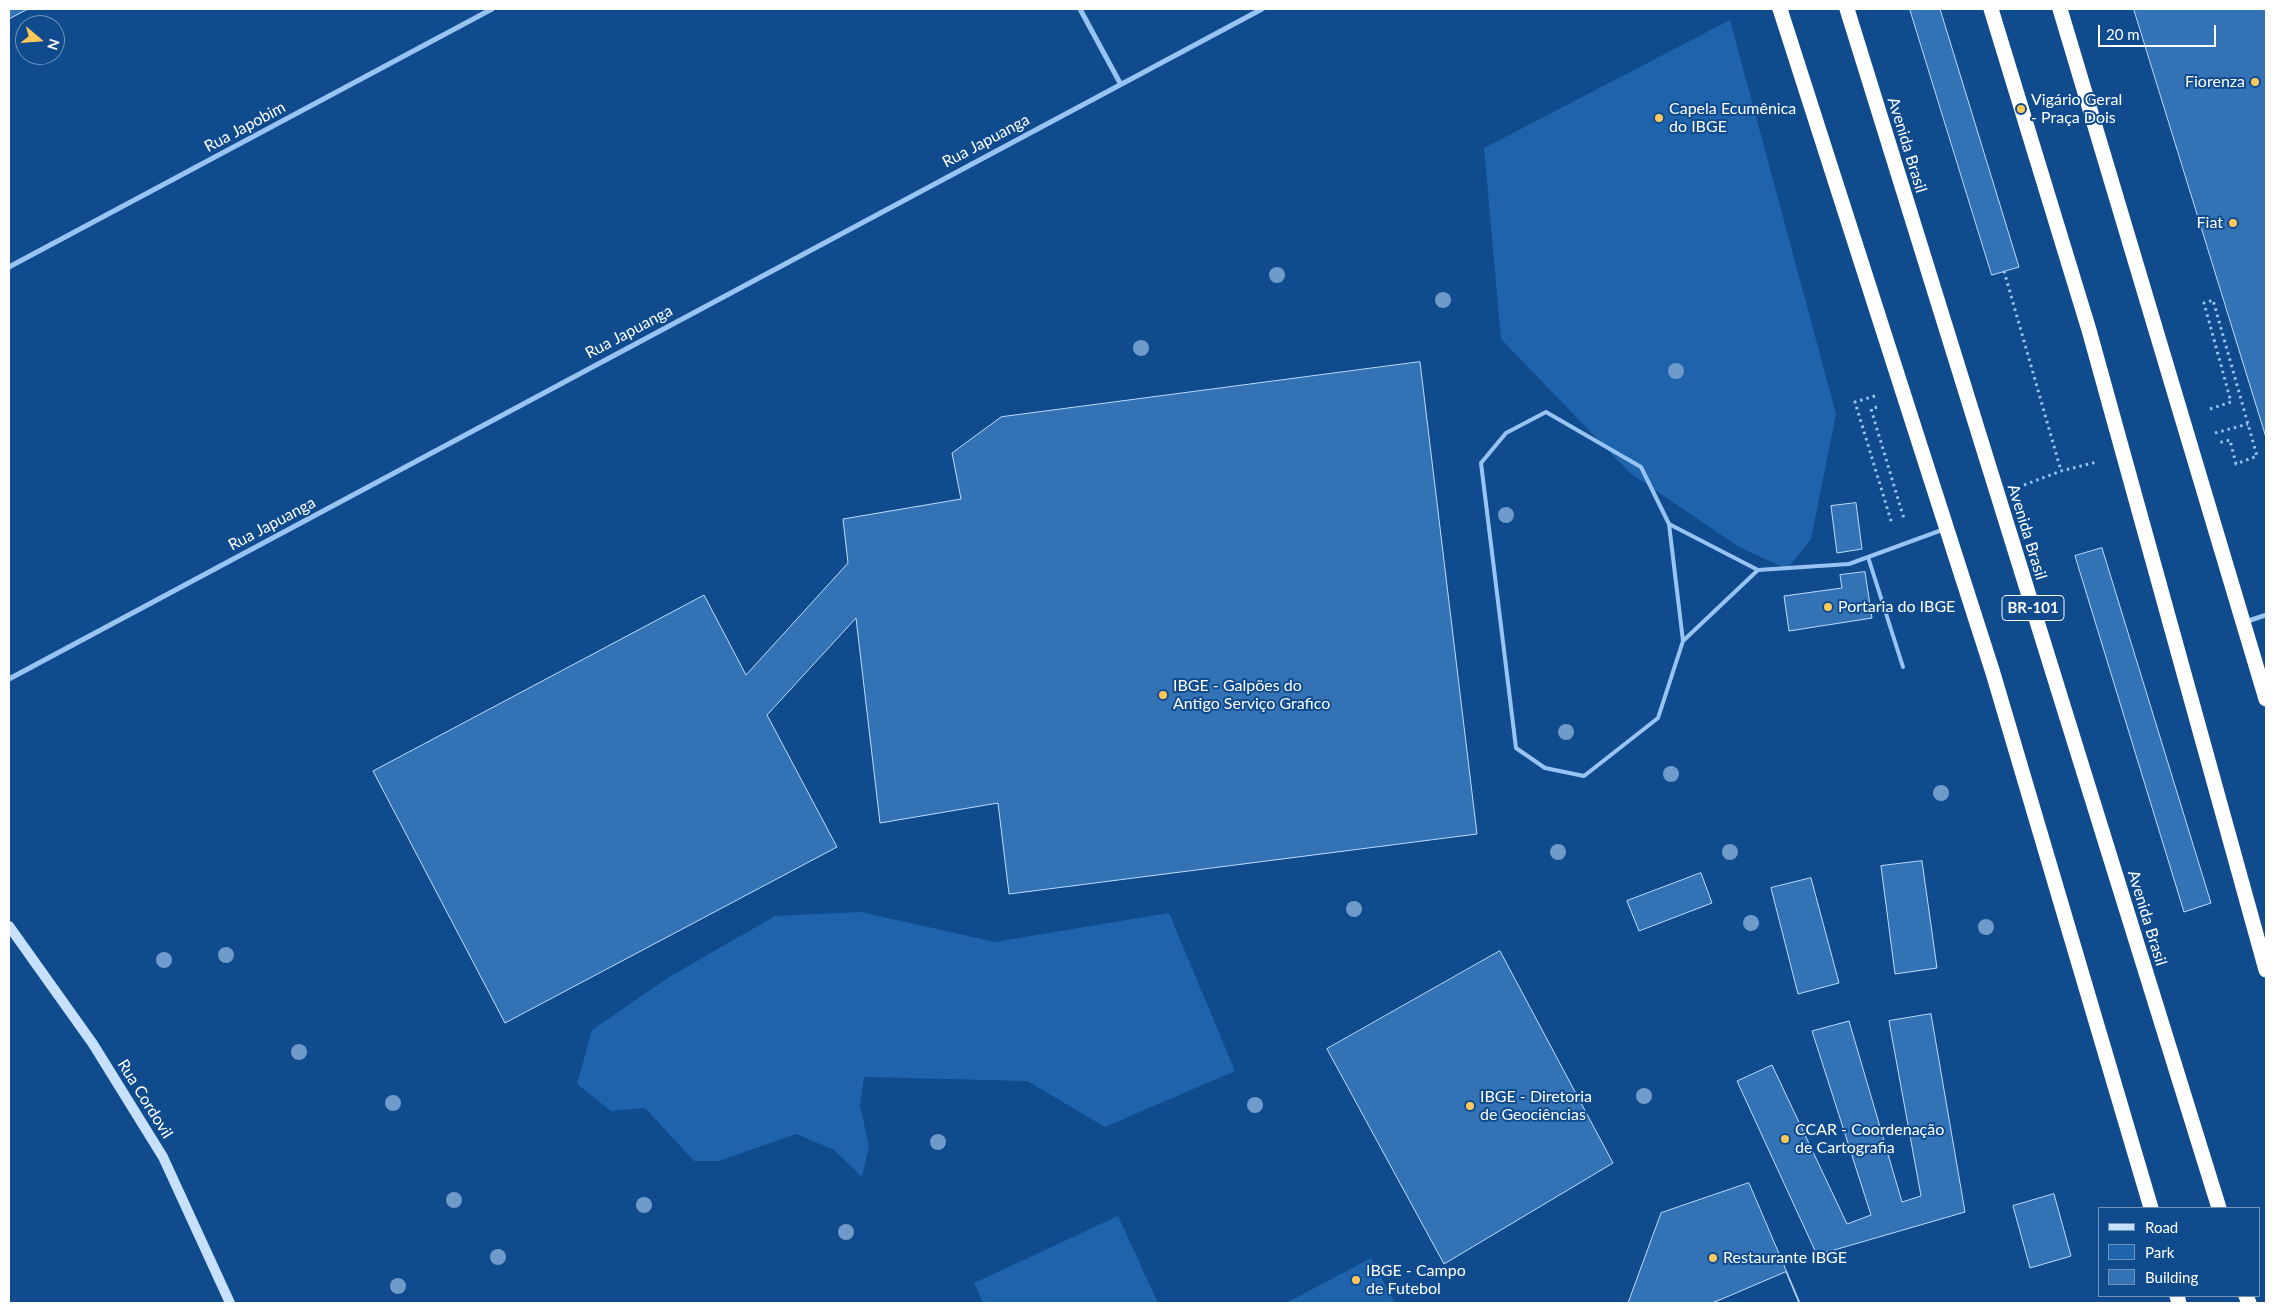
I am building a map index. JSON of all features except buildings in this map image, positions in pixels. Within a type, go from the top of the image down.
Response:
[{"type":"highway","points":[[1780,9],[1993,673],[2151,1207]]},
{"type":"highway","name":"Avenida Brasil","points":[[1847,9],[2219,1207]]},
{"type":"highway","points":[[1990,9],[2089,330],[2266,970]]},
{"type":"highway","points":[[2060,9],[2266,699]]},
{"type":"main road","name":"Rua Cordovil","points":[[9,926],[93,1044],[163,1157],[230,1303]]},
{"type":"street","name":"Rua Japobim","points":[[9,267],[492,9]]},
{"type":"street","points":[[1080,9],[1120,83]]},
{"type":"street","name":"Rua Japuanga","points":[[9,680],[1120,83],[1262,9]]},
{"type":"street","points":[[2244,622],[2266,615]]},
{"type":"lane","points":[[1546,412],[1640,467],[1669,524],[1683,641],[1658,718],[1584,776],[1545,768],[1516,748],[1481,463],[1506,433],[1546,412]]},
{"type":"lane","points":[[1669,524],[1758,570],[1849,564],[1947,528]]},
{"type":"lane","points":[[1868,557],[1903,667]]},
{"type":"lane","points":[[1683,641],[1758,570]]},
{"type":"path","points":[[2004,271],[2061,471]]},
{"type":"path","points":[[2183,417],[2231,402],[2204,303],[2213,300],[2257,456],[2236,464],[2230,440]]},
{"type":"path","points":[[1893,529],[1855,402],[1902,388]]},
{"type":"path","points":[[1879,407],[1871,409],[1906,524]]},
{"type":"path","points":[[2214,433],[2248,424]]},
{"type":"path","points":[[2016,488],[2061,471],[2100,461]]},
{"type":"green space","points":[[1730,20],[1836,414],[1811,539],[1787,569],[1739,547],[1630,473],[1501,339],[1484,148]]},
{"type":"green space","points":[[861,912],[995,942],[1169,913],[1235,1071],[1105,1127],[1027,1081],[864,1077],[860,1105],[869,1147],[862,1177],[834,1150],[796,1134],[719,1161],[694,1161],[645,1108],[611,1111],[577,1084],[592,1030],[669,977],[775,916]]},
{"type":"green space","points":[[1118,1216],[1158,1303],[983,1303],[974,1283]]},
{"type":"green space","name":"IBGE - Campo de Futebol","points":[[1371,1258],[1395,1303],[1286,1303]]},
{"type":"place","name":"Fiorenza","points":[[2255,82]]},
{"type":"place","name":"Vigário Geral - Praça Dois","points":[[2021,109]]},
{"type":"place","name":"Capela Ecumênica do IBGE","points":[[1659,118]]},
{"type":"place","name":"Fiat","points":[[2233,223]]},
{"type":"place","name":"Portaria do IBGE","points":[[1828,607]]},
{"type":"place","name":"IBGE - Galpões do Antigo Serviço Grafico","points":[[1163,695]]},
{"type":"place","name":"IBGE - Diretoria de Geociências","points":[[1470,1106]]},
{"type":"place","name":"CCAR - Coordenação de Cartografia","points":[[1785,1139]]},
{"type":"place","name":"Restaurante IBGE","points":[[1713,1258]]},
{"type":"place","name":"IBGE - Campo de Futebol","points":[[1356,1280]]}]
